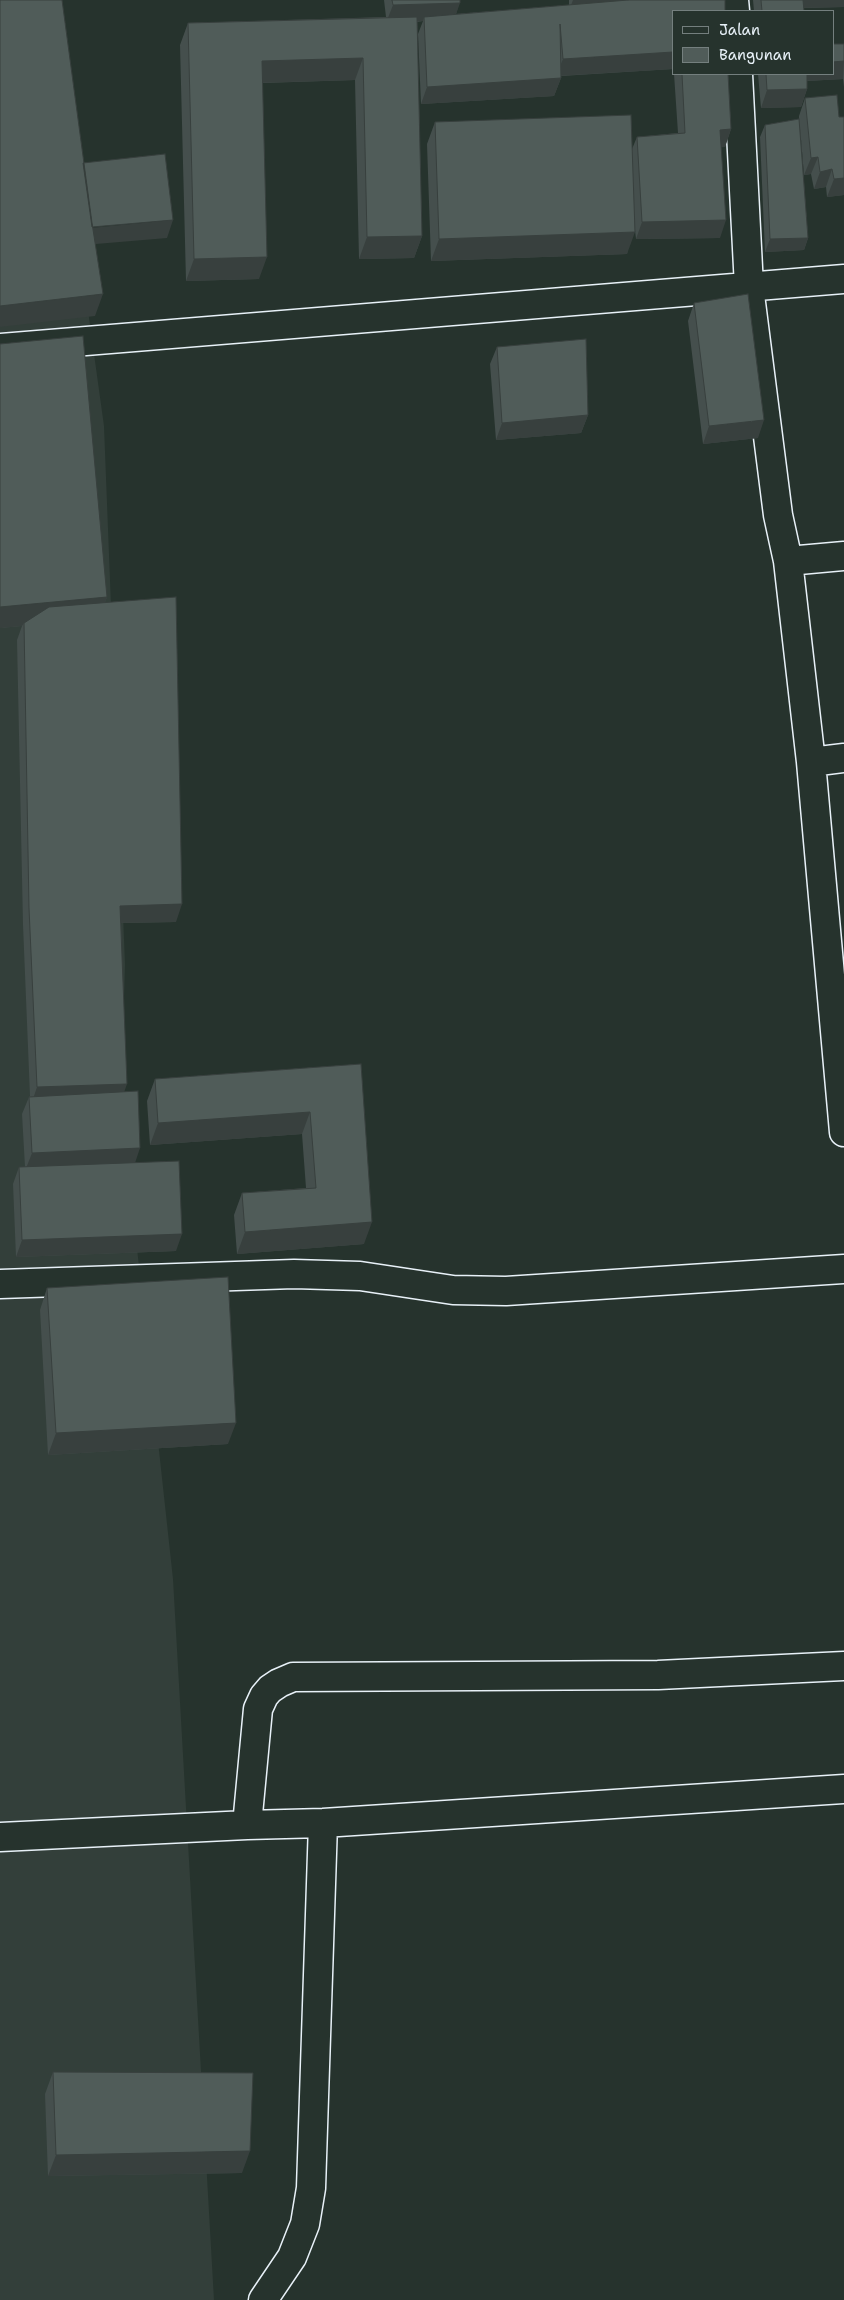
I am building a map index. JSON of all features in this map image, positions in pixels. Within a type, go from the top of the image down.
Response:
[{"type":"street","points":[[738,75],[749,287],[778,515],[788,561],[811,762],[844,1132]]},
{"type":"street","points":[[0,348],[844,279]]},
{"type":"street","points":[[788,561],[844,556]]},
{"type":"street","points":[[811,762],[844,758]]},
{"type":"street","points":[[0,1284],[294,1274],[360,1276],[453,1290],[506,1291],[844,1269]]},
{"type":"street","points":[[247,1825],[258,1709],[264,1696],[270,1689],[279,1682],[293,1677],[658,1675],[844,1666]]},
{"type":"street","points":[[0,1838],[247,1825],[323,1823],[844,1789]]},
{"type":"street","points":[[263,2300],[292,2256],[304,2224],[311,2188],[323,1823]]},
{"type":"shaded area","points":[[0,0],[45,0],[104,426],[125,965],[121,1101],[173,1579],[214,2300],[0,2300]]},
{"type":"building","points":[[0,0],[62,0],[103,294],[0,306]]},
{"type":"building","points":[[392,0],[460,0],[460,3],[393,5]]},
{"type":"building","points":[[628,0],[725,0],[725,10],[672,10],[672,52],[563,59],[560,24],[561,78],[427,87],[424,17]]},
{"type":"building","points":[[761,0],[803,0],[804,10],[762,10]]},
{"type":"building","points":[[417,17],[422,236],[367,237],[363,58],[262,61],[267,257],[194,259],[188,23]]},
{"type":"building","points":[[834,44],[844,44],[844,61],[834,62]]},
{"type":"building","points":[[682,75],[728,75],[731,129],[720,130],[726,220],[642,222],[637,137],[685,133]]},
{"type":"building","points":[[766,75],[807,75],[807,89],[767,90]]},
{"type":"building","points":[[837,95],[839,117],[844,117],[844,178],[834,179],[832,169],[820,172],[818,157],[811,158],[805,98]]},
{"type":"building","points":[[631,115],[635,232],[439,239],[435,122]]},
{"type":"building","points":[[799,119],[808,238],[770,239],[765,125]]},
{"type":"building","points":[[165,154],[173,220],[92,227],[83,163]]},
{"type":"building","points":[[748,294],[764,420],[709,426],[694,303]]},
{"type":"building","points":[[83,336],[107,597],[0,607],[0,344]]},
{"type":"building","points":[[586,339],[588,415],[502,423],[497,347]]},
{"type":"building","points":[[176,597],[182,904],[120,906],[127,1084],[37,1087],[29,908],[24,623],[49,607]]},
{"type":"building","points":[[361,1064],[372,1222],[245,1232],[242,1193],[316,1188],[310,1112],[158,1123],[155,1079]]},
{"type":"building","points":[[138,1091],[140,1148],[32,1153],[29,1097]]},
{"type":"building","points":[[179,1161],[182,1234],[22,1240],[19,1167]]},
{"type":"building","points":[[228,1277],[236,1423],[56,1433],[47,1288]]},
{"type":"building","points":[[53,2072],[253,2073],[250,2151],[56,2155]]}]
